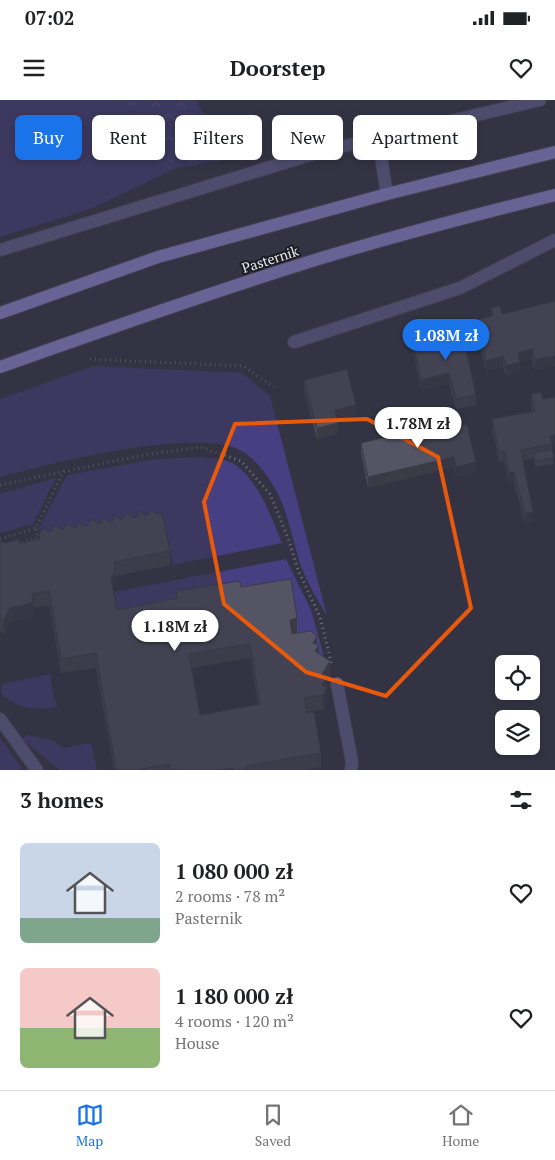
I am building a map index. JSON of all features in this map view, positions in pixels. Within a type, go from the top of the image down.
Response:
[{"type":"main road","points":[[0,313],[158,257],[388,194],[555,152]]},
{"type":"main road","name":"Pasternik","points":[[0,367],[183,302],[316,260],[443,223],[555,195]]},
{"type":"street","points":[[475,115],[540,100]]},
{"type":"street","points":[[0,250],[314,153],[353,144]]},
{"type":"street","points":[[382,160],[388,194]]},
{"type":"street","points":[[294,342],[460,288],[555,240]]},
{"type":"street","points":[[337,684],[352,762],[351,770]]},
{"type":"street","points":[[0,719],[37,770]]},
{"type":"path","points":[[90,359],[243,366],[274,387]]},
{"type":"path","points":[[0,485],[64,470],[144,455],[201,447],[241,461],[270,494],[288,538],[298,570],[320,617],[337,684]]},
{"type":"path","points":[[14,545],[38,538],[36,528],[64,470]]},
{"type":"path","points":[[0,539],[36,528]]},
{"type":"highlighted area","points":[[367,419],[438,457],[471,608],[386,696],[306,672],[224,604],[204,502],[235,424]]},
{"type":"green space","points":[[0,100],[125,100],[136,115],[92,115],[92,160],[165,160],[165,156],[174,169],[93,208],[0,237]]},
{"type":"green space","points":[[125,100],[195,100],[205,115],[175,115],[175,160],[221,160],[174,169],[165,156],[165,115],[136,115]]},
{"type":"green space","points":[[94,366],[242,373],[270,396],[327,616],[303,572],[278,494],[261,468],[238,449],[217,444],[156,445],[85,456],[0,477],[0,399]]},
{"type":"green space","points":[[198,457],[224,460],[241,469],[263,499],[282,543],[173,565],[163,518],[42,541],[39,528],[67,475],[157,459]]},
{"type":"green space","points":[[56,478],[33,524],[0,533],[0,494]]},
{"type":"green space","points":[[286,559],[311,610],[329,674],[290,634],[297,632],[119,621],[114,592]]},
{"type":"green space","points":[[50,674],[54,699],[58,706],[28,708],[16,704],[2,695],[3,684]]},
{"type":"green space","points":[[26,735],[51,740],[64,748],[91,743],[97,770],[60,770],[22,739]]},
{"type":"green space","points":[[0,738],[23,770],[0,770]]},
{"type":"building","points":[[555,301],[555,356],[535,360],[532,349],[518,353],[520,362],[506,366],[503,356],[486,361],[476,320],[493,316],[491,308],[500,306],[502,314]]},
{"type":"building","points":[[441,330],[442,336],[462,331],[476,395],[456,399],[449,373],[421,380],[413,343],[433,338],[431,332]]},
{"type":"building","points":[[347,369],[356,405],[335,410],[338,423],[317,428],[304,380]]},
{"type":"building","points":[[541,392],[543,399],[555,397],[555,435],[550,436],[552,444],[521,450],[533,512],[525,514],[514,472],[509,473],[504,451],[499,452],[492,419],[535,411],[531,394]]},
{"type":"building","points":[[416,412],[422,435],[467,424],[476,462],[456,467],[454,457],[368,477],[361,443],[412,431],[408,414]]},
{"type":"building","points":[[552,449],[554,458],[535,461],[534,453]]},
{"type":"building","points":[[152,510],[156,514],[162,513],[170,551],[115,562],[114,575],[111,577],[117,610],[177,598],[176,591],[240,581],[241,587],[291,579],[297,618],[290,620],[292,634],[311,631],[317,636],[313,643],[319,645],[315,651],[330,661],[321,676],[326,679],[322,685],[327,688],[323,695],[304,698],[307,713],[314,712],[321,753],[246,766],[247,769],[240,770],[234,770],[233,768],[222,770],[170,770],[169,764],[136,770],[116,770],[96,653],[61,659],[49,591],[32,594],[33,603],[10,608],[4,620],[0,617],[0,541],[6,543],[18,539],[20,543],[40,539],[39,534],[43,528],[50,532],[55,525],[63,530],[67,523],[75,528],[79,522],[87,526],[91,519],[100,524],[104,517],[109,522],[112,522],[116,515],[121,520],[128,513],[133,518],[136,517],[140,511],[146,516]],"holes":[[[250,644],[260,704],[200,715],[189,654]]]}]
